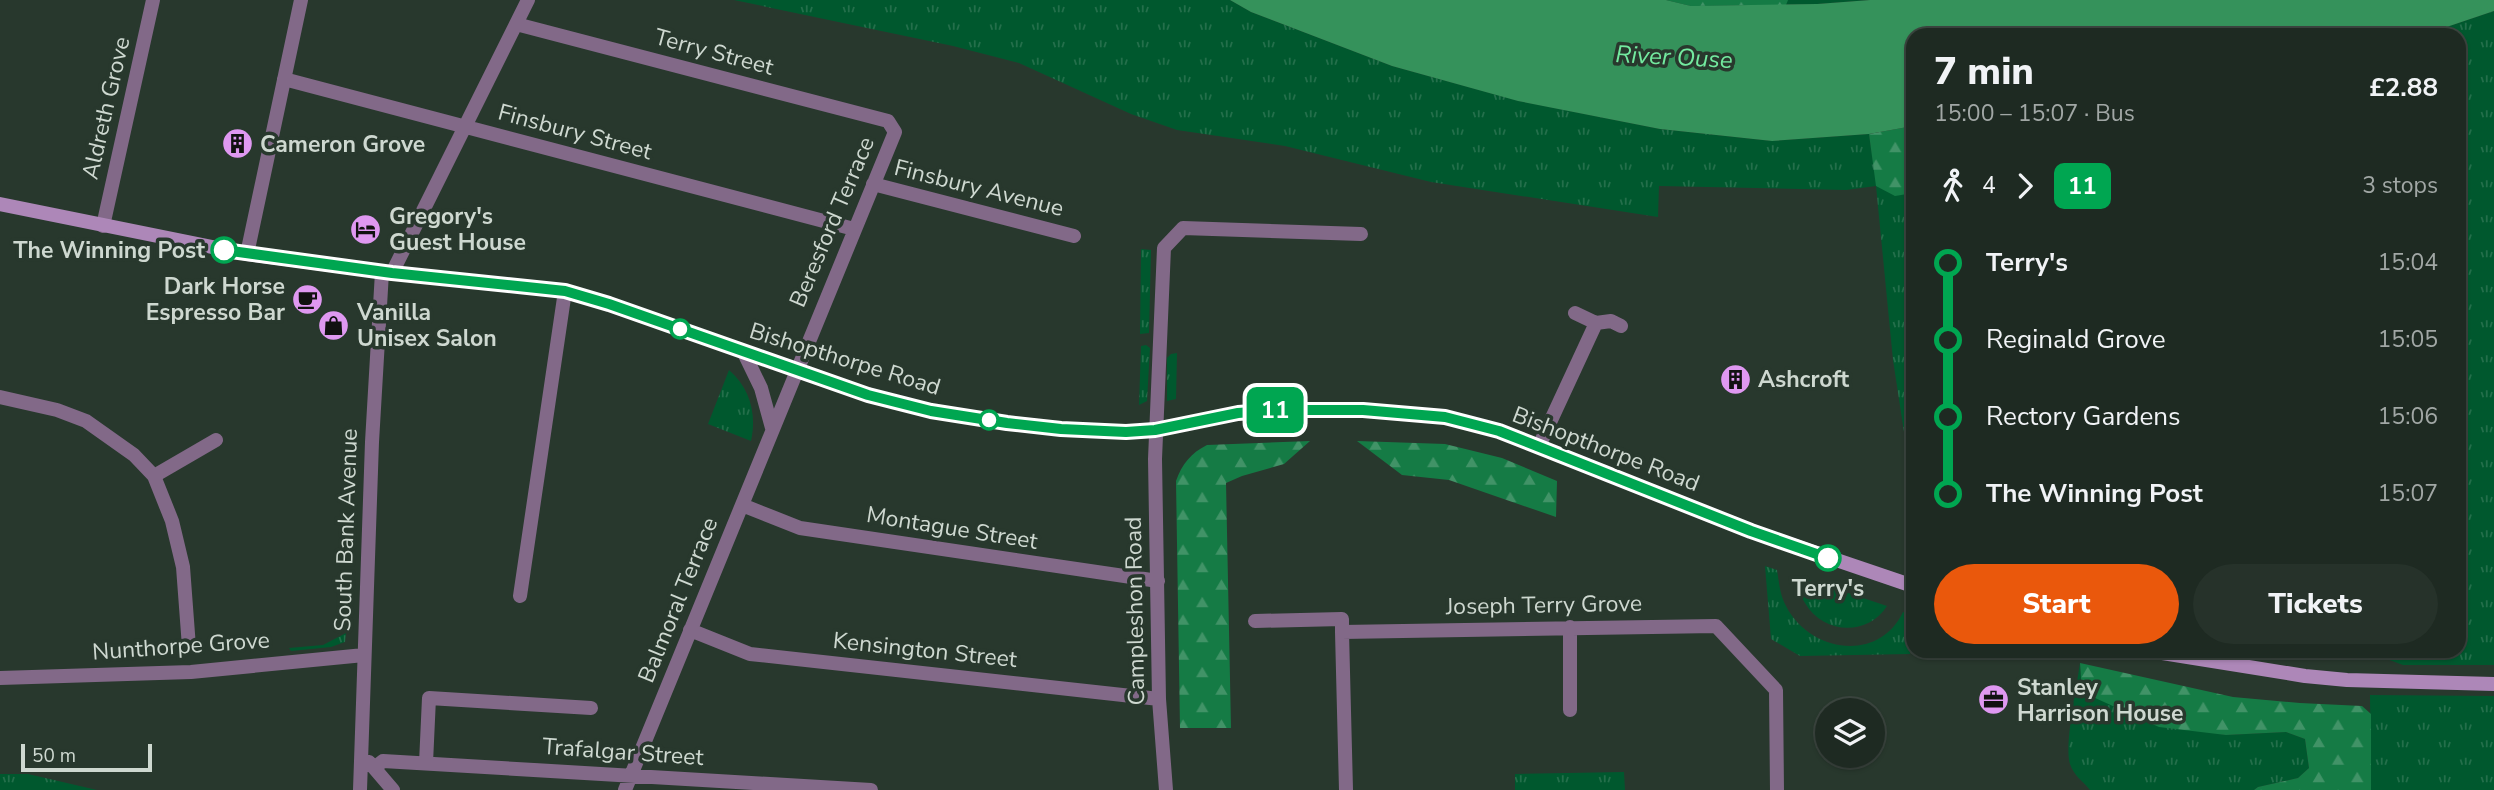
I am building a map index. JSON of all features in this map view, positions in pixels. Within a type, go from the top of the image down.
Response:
[{"type":"street","name":"Aldreth Grove","points":[[103,226],[153,0]]},
{"type":"street","points":[[247,254],[301,0]]},
{"type":"street","points":[[387,273],[466,126],[528,0]]},
{"type":"street","name":"Terry Street","points":[[516,24],[888,121],[895,132]]},
{"type":"street","name":"Finsbury Street","points":[[284,79],[854,229]]},
{"type":"street","name":"Beresford Terrace","points":[[796,369],[895,132]]},
{"type":"street","name":"Finsbury Avenue","points":[[873,184],[1074,236]]},
{"type":"street","name":"Bishopthorpe Road","points":[[0,204],[247,254],[387,273],[565,291],[868,395],[931,411],[1061,429],[1126,432],[1155,430],[1247,412],[1279,410],[1363,410],[1445,417],[1499,431],[1751,531],[1906,584]]},
{"type":"street","name":"Campleshon Road","points":[[1166,790],[1159,699],[1155,430],[1164,248],[1183,228],[1361,234]]},
{"type":"street","name":"South Bank Avenue","points":[[359,790],[372,442],[387,273]]},
{"type":"street","points":[[520,596],[565,291]]},
{"type":"street","points":[[1575,313],[1596,323],[1611,321],[1621,326]]},
{"type":"street","points":[[1539,446],[1596,323]]},
{"type":"street","points":[[744,353],[761,388],[772,428]]},
{"type":"street","name":"Balmoral Terrace","points":[[625,790],[796,369]]},
{"type":"street","points":[[0,397],[57,410],[86,421],[134,455],[154,476],[172,521],[183,567],[189,647]]},
{"type":"street","points":[[154,476],[216,439]]},
{"type":"street","name":"Montague Street","points":[[743,505],[800,527],[1158,581]]},
{"type":"street","points":[[1255,621],[1342,619],[1346,790]]},
{"type":"street","name":"Joseph Terry Grove","points":[[1342,632],[1716,626],[1776,690],[1777,790]]},
{"type":"street","points":[[1570,627],[1570,710]]},
{"type":"street","name":"Kensington Street","points":[[690,630],[750,654],[1159,699]]},
{"type":"street","name":"Nunthorpe Grove","points":[[0,678],[191,672],[364,654]]},
{"type":"street","points":[[2193,658],[2347,680],[2494,684]]},
{"type":"street","points":[[426,763],[429,698],[590,708]]},
{"type":"street","points":[[361,751],[393,790]]},
{"type":"street","name":"Trafalgar Street","points":[[374,768],[383,761],[871,790]]},
{"type":"green space","points":[[734,0],[1230,0],[1251,12],[1392,66],[1519,101],[1660,129],[1772,141],[1869,134],[1877,186],[1906,180],[1906,445],[1893,360],[1876,186],[1846,190],[1659,186],[1658,217],[1431,182],[1285,146],[1177,130],[1131,114],[1019,63],[953,46]]},
{"type":"green space","points":[[1666,0],[1870,0],[1817,4],[1691,6]]},
{"type":"green space","points":[[1666,0],[1788,0],[1786,5],[1691,6]]},
{"type":"green space","points":[[2494,11],[2494,665],[2403,665],[2387,659],[2466,658],[2466,28],[2444,28]]},
{"type":"green space","points":[[1906,127],[1906,194],[1895,196],[1876,186],[1869,134]]},
{"type":"green space","points":[[1141,249],[1151,250],[1149,333],[1140,334]]},
{"type":"green space","points":[[1141,346],[1150,348],[1147,401],[1139,405]]},
{"type":"green space","points":[[1177,353],[1176,399],[1167,401],[1167,358]]},
{"type":"green space","points":[[729,370],[742,385],[750,402],[753,421],[751,441],[708,424]]},
{"type":"green space","points":[[1310,441],[1284,464],[1226,483],[1231,728],[1180,728],[1178,475],[1192,455],[1207,445]]},
{"type":"green space","points":[[1357,441],[1445,444],[1502,458],[1557,481],[1556,517],[1449,480],[1402,475]]},
{"type":"green space","points":[[1765,566],[1777,570],[1786,606],[1797,622],[1811,634],[1827,642],[1844,646],[1862,645],[1878,639],[1892,628],[1903,612],[1906,613],[1906,654],[1800,656],[1771,639]]},
{"type":"green space","points":[[1797,576],[1887,606],[1868,623],[1857,627],[1834,626],[1823,621],[1805,603]]},
{"type":"green space","points":[[346,633],[345,642],[331,647],[291,651],[289,648],[323,645]]},
{"type":"green space","points":[[2080,663],[2082,692],[2203,731],[2226,735],[2286,732],[2305,739],[2309,768],[2298,778],[2254,790],[2090,790],[2074,772],[2069,755]]},
{"type":"green space","points":[[2080,663],[2233,697],[2362,706],[2371,714],[2371,790],[2254,790],[2298,778],[2309,768],[2305,739],[2286,732],[2226,735],[2159,727],[2082,692]]},
{"type":"green space","points":[[2370,695],[2494,696],[2494,790],[2371,790]]},
{"type":"green space","points":[[1624,772],[1625,790],[1515,790],[1515,774]]},
{"type":"green space","points":[[0,774],[28,774],[97,790],[0,790]]},
{"type":"water","name":"River Ouse","points":[[1230,0],[1666,0],[1691,6],[1817,4],[1870,0],[2494,0],[2494,11],[2444,28],[1906,28],[1906,127],[1869,134],[1772,141],[1660,129],[1518,101],[1392,66],[1251,12]]},
{"type":"bus line","name":"11","points":[[224,250],[392,273],[565,291],[868,395],[931,411],[1007,423],[1126,432],[1155,430],[1224,415],[1279,410],[1363,410],[1445,417],[1499,431],[1751,531],[1828,558]]},
{"type":"place","name":"Cameron Grove","points":[[237,144]]},
{"type":"place","name":"Gregory's Guest House","points":[[366,229]]},
{"type":"place","name":"The Winning Post","points":[[224,250]]},
{"type":"place","name":"Dark Horse Espresso Bar","points":[[308,299]]},
{"type":"place","name":"Vanilla Unisex Salon","points":[[334,325]]},
{"type":"place","name":"Ashcroft","points":[[1735,379]]},
{"type":"place","name":"Terry's","points":[[1828,558]]},
{"type":"place","name":"Stanley Harrison House","points":[[1994,700]]}]
